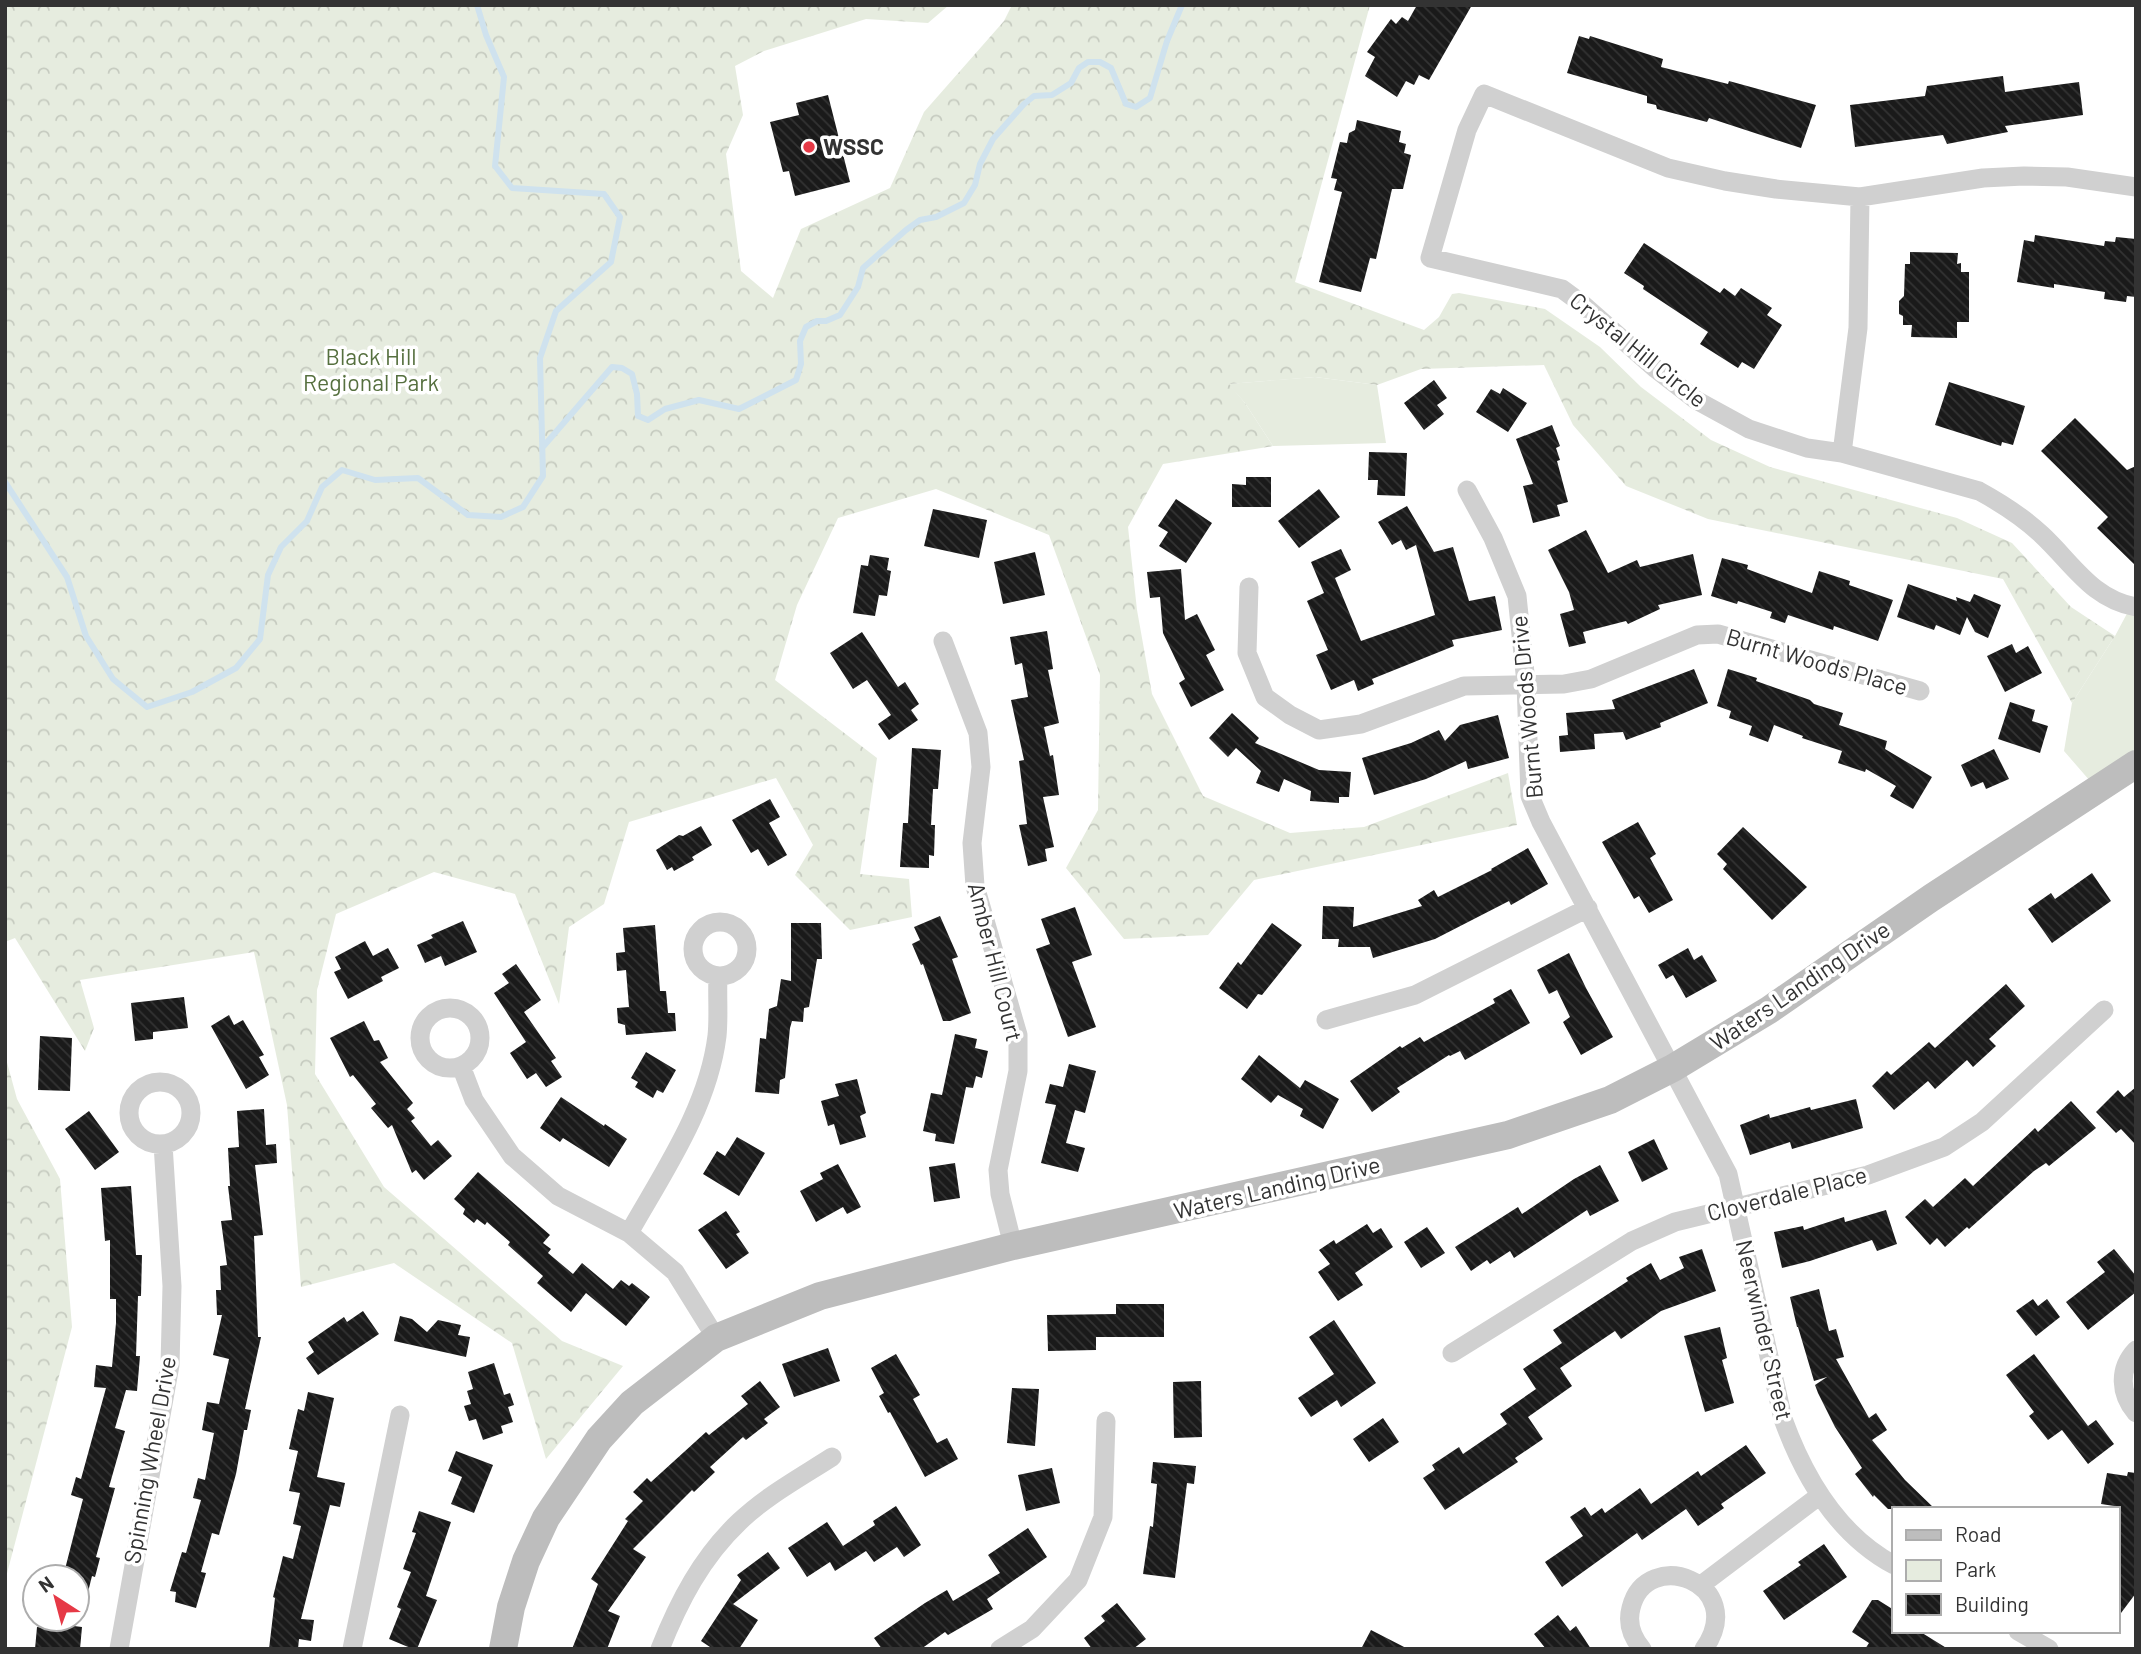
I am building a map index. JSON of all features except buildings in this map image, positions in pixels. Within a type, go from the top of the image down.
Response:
[{"type":"street","name":"Crystal Hill Circle","points":[[2136,187],[2067,177],[2024,176],[1983,178],[1860,197],[1776,189],[1668,168],[1484,93],[1467,130],[1430,258],[1562,289],[1696,400],[1749,429],[1807,448],[1842,453],[1979,491],[2041,534],[2102,596],[2118,604],[2136,607]]},
{"type":"street","points":[[1842,453],[1857,328],[1860,197]]},
{"type":"street","name":"Burnt Woods Drive","points":[[1466,491],[1493,538],[1517,596],[1526,683],[1530,796],[1541,822],[1673,1068]]},
{"type":"street","name":"Burnt Woods Place","points":[[1249,587],[1247,653],[1265,697],[1290,715],[1319,730],[1361,724],[1464,686],[1564,684],[1591,679],[1697,635],[1718,634],[1920,691]]},
{"type":"street","name":"Amber Hill Court","points":[[943,641],[978,733],[981,767],[972,843],[972,868],[1018,1035],[1018,1071],[998,1170],[1000,1194],[1013,1246]]},
{"type":"street","name":"Waters Landing Drive","points":[[503,1649],[511,1607],[526,1561],[547,1518],[599,1439],[632,1403],[716,1338],[820,1296],[1013,1246],[1508,1135],[1611,1100],[1673,1068],[1769,1010],[1931,898],[2136,764]]},
{"type":"street","points":[[1326,1020],[1415,995],[1588,908]]},
{"type":"street","points":[[629,1233],[687,1130],[706,1085],[717,1036],[718,977]]},
{"type":"street","name":"Cloverdale Place","points":[[1452,1353],[1632,1241],[1675,1222],[1868,1175],[1944,1147],[1982,1122],[2104,1010]]},
{"type":"street","points":[[461,1066],[474,1100],[512,1156],[558,1196],[629,1233],[675,1272],[716,1338]]},
{"type":"street","name":"Neerwinder Street","points":[[1673,1068],[1728,1174],[1783,1419],[1795,1453],[1819,1496],[1852,1534],[1892,1564]]},
{"type":"street","name":"Spinning Wheel Drive","points":[[119,1649],[170,1364],[172,1286],[163,1144]]},
{"type":"street","points":[[2136,1350],[2125,1366],[2122,1379],[2129,1405],[2136,1413]]},
{"type":"street","points":[[352,1649],[400,1415]]},
{"type":"street","points":[[1000,1649],[1032,1629],[1078,1580],[1103,1517],[1105,1422]]},
{"type":"street","points":[[660,1649],[677,1606],[706,1558],[740,1521],[832,1457]]},
{"type":"street","points":[[1701,1586],[1819,1496]]},
{"type":"street","points":[[1642,1649],[1632,1634],[1629,1620],[1631,1606],[1637,1593],[1647,1583],[1667,1576],[1689,1578],[1701,1586],[1710,1597],[1716,1617],[1712,1638],[1704,1649]]},
{"type":"street","points":[[2021,1633],[2049,1649]]},
{"type":"green space","name":"Black Hill Regional Park","points":[[5,5],[949,5],[928,23],[866,19],[764,51],[735,66],[743,115],[726,154],[741,271],[773,298],[801,229],[890,188],[924,112],[1004,21],[1012,5],[1370,5],[1295,282],[1424,330],[1439,317],[1452,294],[1459,293],[1545,309],[1600,347],[1641,387],[1711,440],[1770,467],[1957,518],[2012,543],[2071,607],[2115,636],[2072,703],[2003,579],[1708,519],[1626,486],[1573,425],[1544,365],[1421,369],[1377,385],[1315,377],[1229,384],[1273,446],[1163,464],[1128,527],[1137,610],[1152,694],[1203,796],[1290,833],[1364,827],[1508,773],[1517,825],[1254,880],[1208,935],[1124,939],[1066,868],[1098,810],[1100,675],[1049,535],[936,489],[838,518],[797,605],[775,680],[877,758],[860,874],[909,879],[912,917],[850,930],[795,875],[813,845],[776,778],[629,822],[604,904],[569,927],[559,1004],[515,894],[434,872],[336,914],[317,990],[315,1074],[384,1187],[562,1341],[623,1366],[546,1459],[512,1343],[394,1263],[301,1287],[287,1105],[254,952],[80,980],[94,1028],[85,1051],[15,938],[5,942]]},
{"type":"green space","points":[[1315,377],[1377,385],[1386,443],[1273,446],[1245,403],[1228,384]]},
{"type":"green space","points":[[2131,606],[2136,607],[2136,764],[2097,789],[2064,751],[2072,703]]},
{"type":"green space","points":[[5,1055],[17,1099],[60,1179],[72,1327],[5,1581]]},
{"type":"waterway","points":[[5,482],[67,577],[86,636],[113,679],[147,707],[192,692],[236,668],[260,639],[268,575],[281,547],[307,521],[322,487],[342,470],[375,480],[418,478],[468,515],[501,517],[523,507],[543,476],[540,358],[556,311],[611,262],[620,217],[604,194],[512,188],[495,166],[504,77],[486,35],[477,5]]},
{"type":"waterway","points":[[542,448],[612,367],[622,368],[632,374],[637,394],[638,416],[648,420],[665,409],[699,400],[739,409],[796,380],[801,364],[800,341],[806,327],[840,315],[858,287],[863,268],[906,230],[920,220],[936,217],[964,203],[975,185],[980,164],[993,139],[1034,96],[1052,95],[1071,83],[1079,68],[1088,62],[1100,62],[1111,68],[1126,104],[1136,107],[1150,98],[1167,41],[1182,5]]},
{"type":"place","name":"WSSC","points":[[809,147]]}]
